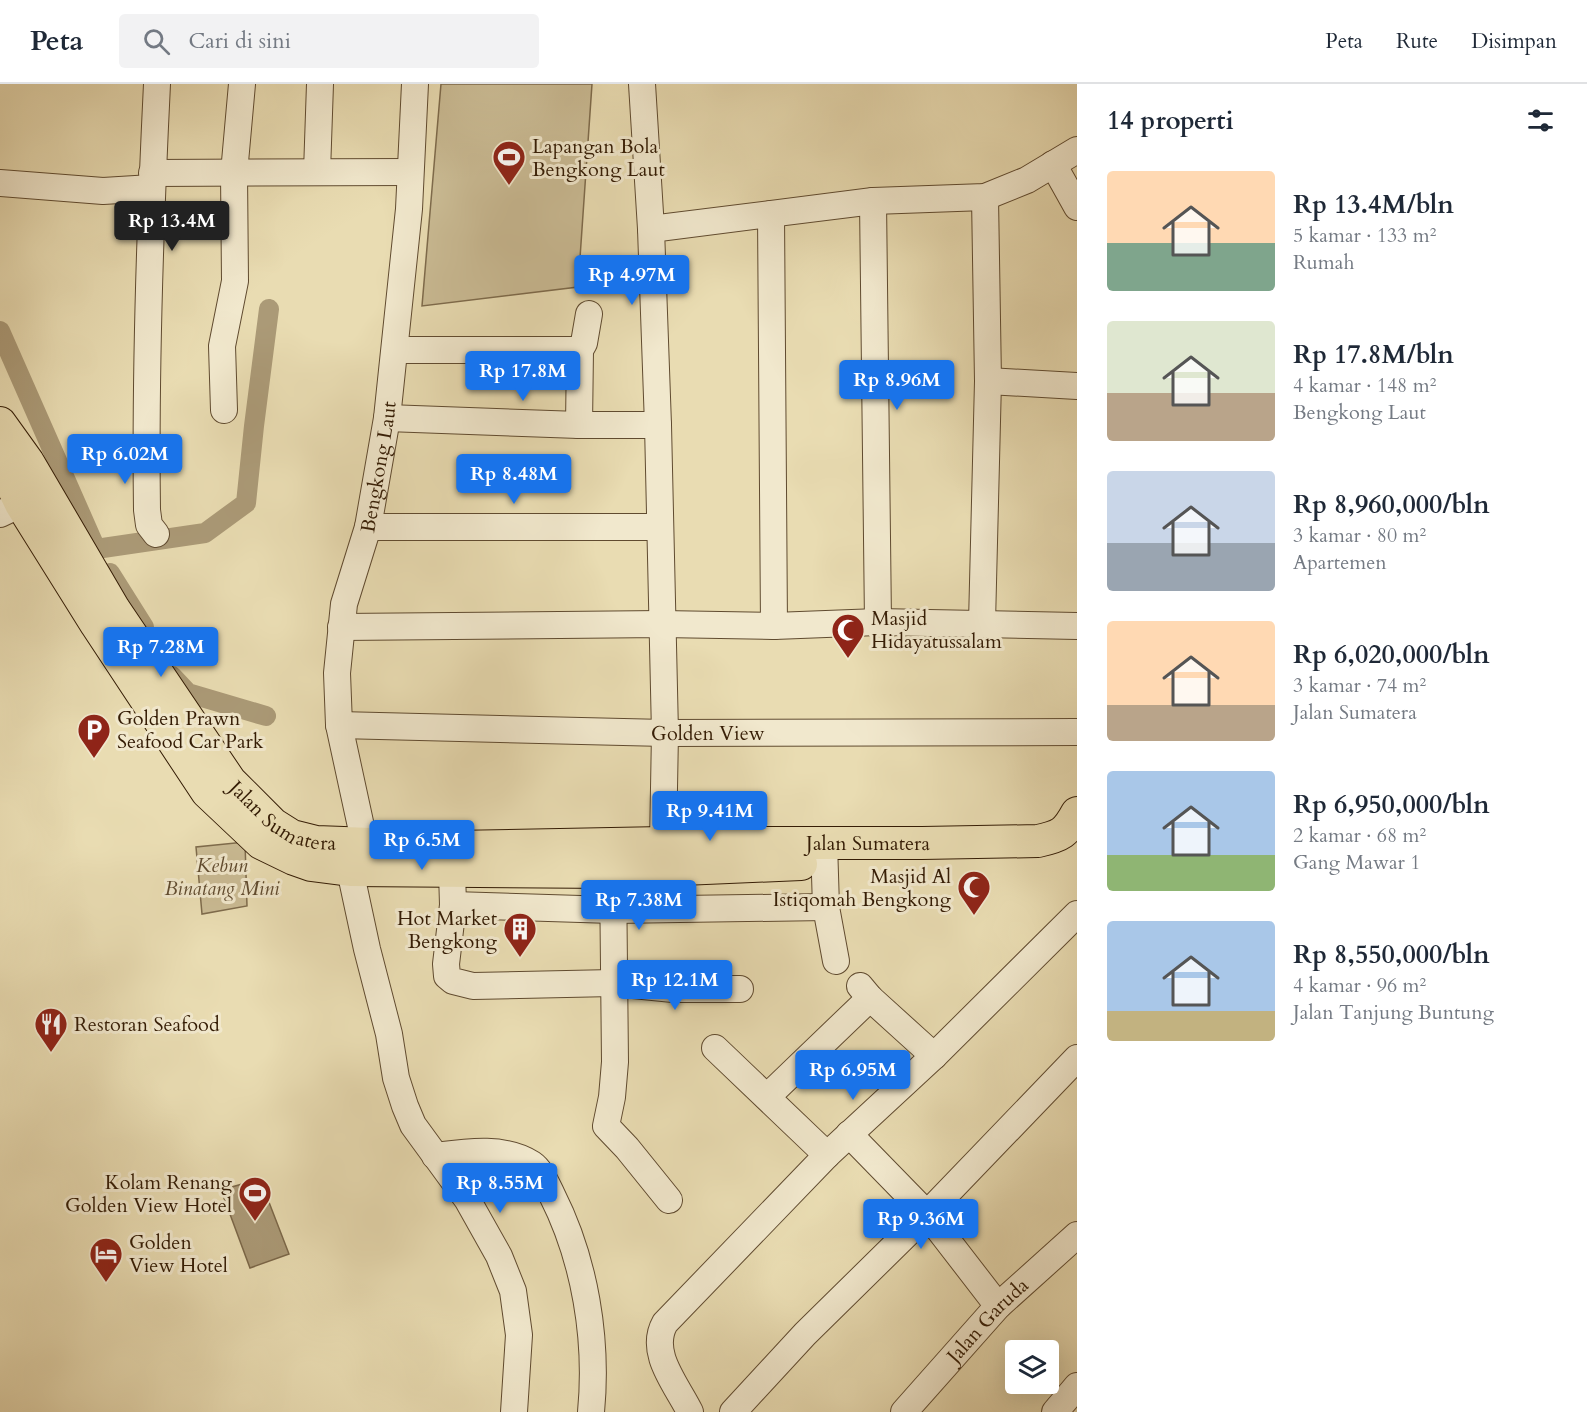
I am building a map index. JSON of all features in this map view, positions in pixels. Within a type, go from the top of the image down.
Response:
[{"type":"main road","name":"Jalan Sumatera","points":[[0,423],[14,483],[96,624],[207,792],[261,843],[294,860],[311,865],[453,847],[663,843],[824,853],[976,857],[1070,850],[1077,847]]},
{"type":"main road","name":"Jalan Sumatera","points":[[358,858],[452,872],[613,872],[824,853],[1038,841],[1057,837],[1063,833],[1068,829],[1077,813]]},
{"type":"street","points":[[156,534],[149,525],[147,510],[146,418],[152,180],[157,84]]},
{"type":"street","points":[[224,410],[222,346],[235,281],[234,173],[242,84]]},
{"type":"street","points":[[317,172],[320,84]]},
{"type":"street","name":"Bengkong Laut","points":[[415,84],[409,209],[387,418],[368,526],[344,604],[338,673],[339,725],[358,858],[366,949],[389,1034],[396,1078],[414,1125],[467,1199],[499,1256],[513,1291],[519,1335],[514,1412]]},
{"type":"street","points":[[642,84],[651,229],[658,425],[665,733],[663,843]]},
{"type":"street","points":[[651,229],[873,201],[985,197],[1027,180],[1077,150]]},
{"type":"street","points":[[1053,164],[1077,207]]},
{"type":"street","points":[[0,183],[103,191],[152,180],[234,173],[410,172]]},
{"type":"street","points":[[982,623],[988,381],[985,197]]},
{"type":"street","points":[[873,201],[878,622]]},
{"type":"street","points":[[771,214],[774,626]]},
{"type":"street","points":[[579,425],[580,350],[584,343],[589,314]]},
{"type":"street","points":[[395,350],[580,350]]},
{"type":"street","points":[[988,381],[1077,386]]},
{"type":"street","points":[[387,418],[579,425],[658,425]]},
{"type":"street","points":[[368,526],[660,528]]},
{"type":"street","points":[[341,627],[662,624],[774,626],[878,622],[1077,626]]},
{"type":"street","name":"Golden View","points":[[339,725],[665,733],[1077,732]]},
{"type":"street","points":[[824,853],[826,908],[836,961]]},
{"type":"street","points":[[452,872],[453,905],[446,964],[447,976],[453,981],[473,986],[613,983],[673,989],[740,989]]},
{"type":"street","points":[[613,872],[615,1062],[612,1097],[606,1126],[669,1200]]},
{"type":"street","points":[[453,905],[613,910],[826,908]]},
{"type":"street","points":[[690,1412],[660,1351],[660,1333],[665,1323],[827,1155],[934,1056],[1077,914]]},
{"type":"street","points":[[767,1097],[865,992],[934,1056]]},
{"type":"street","points":[[715,1048],[827,1155]]},
{"type":"street","points":[[733,1412],[805,1334],[927,1214],[1077,1058]]},
{"type":"street","points":[[849,1134],[927,1214],[998,1306]]},
{"type":"street","points":[[435,1156],[466,1152],[495,1152],[519,1157],[535,1166],[569,1232],[585,1296],[594,1355],[591,1412]]},
{"type":"street","name":"Jalan Garuda","points":[[904,1412],[998,1306],[1077,1235]]},
{"type":"street","points":[[1055,1412],[1077,1386]]},
{"type":"green space","name":"Lapangan Bola Bengkong Laut","points":[[441,84],[592,84],[578,287],[422,306]]},
{"type":"green space","name":"Kebun Binatang Mini","points":[[245,842],[247,906],[202,914],[196,847]]},
{"type":"shaded area","name":"Kolam Renang Golden View Hotel","points":[[260,1179],[289,1254],[250,1268],[221,1190]]},
{"type":"waterway","points":[[0,331],[96,549],[205,533],[246,503],[269,309]]},
{"type":"waterway","points":[[110,573],[144,627]]},
{"type":"waterway","points":[[172,676],[188,693],[266,716]]},
{"type":"place","name":"Lapangan Bola Bengkong Laut","points":[[509,186]]},
{"type":"place","name":"Masjid Hidayatussalam","points":[[848,659]]},
{"type":"place","name":"Golden Prawn Seafood Car Park","points":[[94,759]]},
{"type":"place","name":"Masjid Al Istiqomah Bengkong","points":[[974,916]]},
{"type":"place","name":"Hot Market Bengkong","points":[[520,958]]},
{"type":"place","name":"Restoran Seafood","points":[[51,1053]]},
{"type":"place","name":"Kolam Renang Golden View Hotel","points":[[255,1222]]},
{"type":"place","name":"Golden View Hotel","points":[[106,1283]]}]
